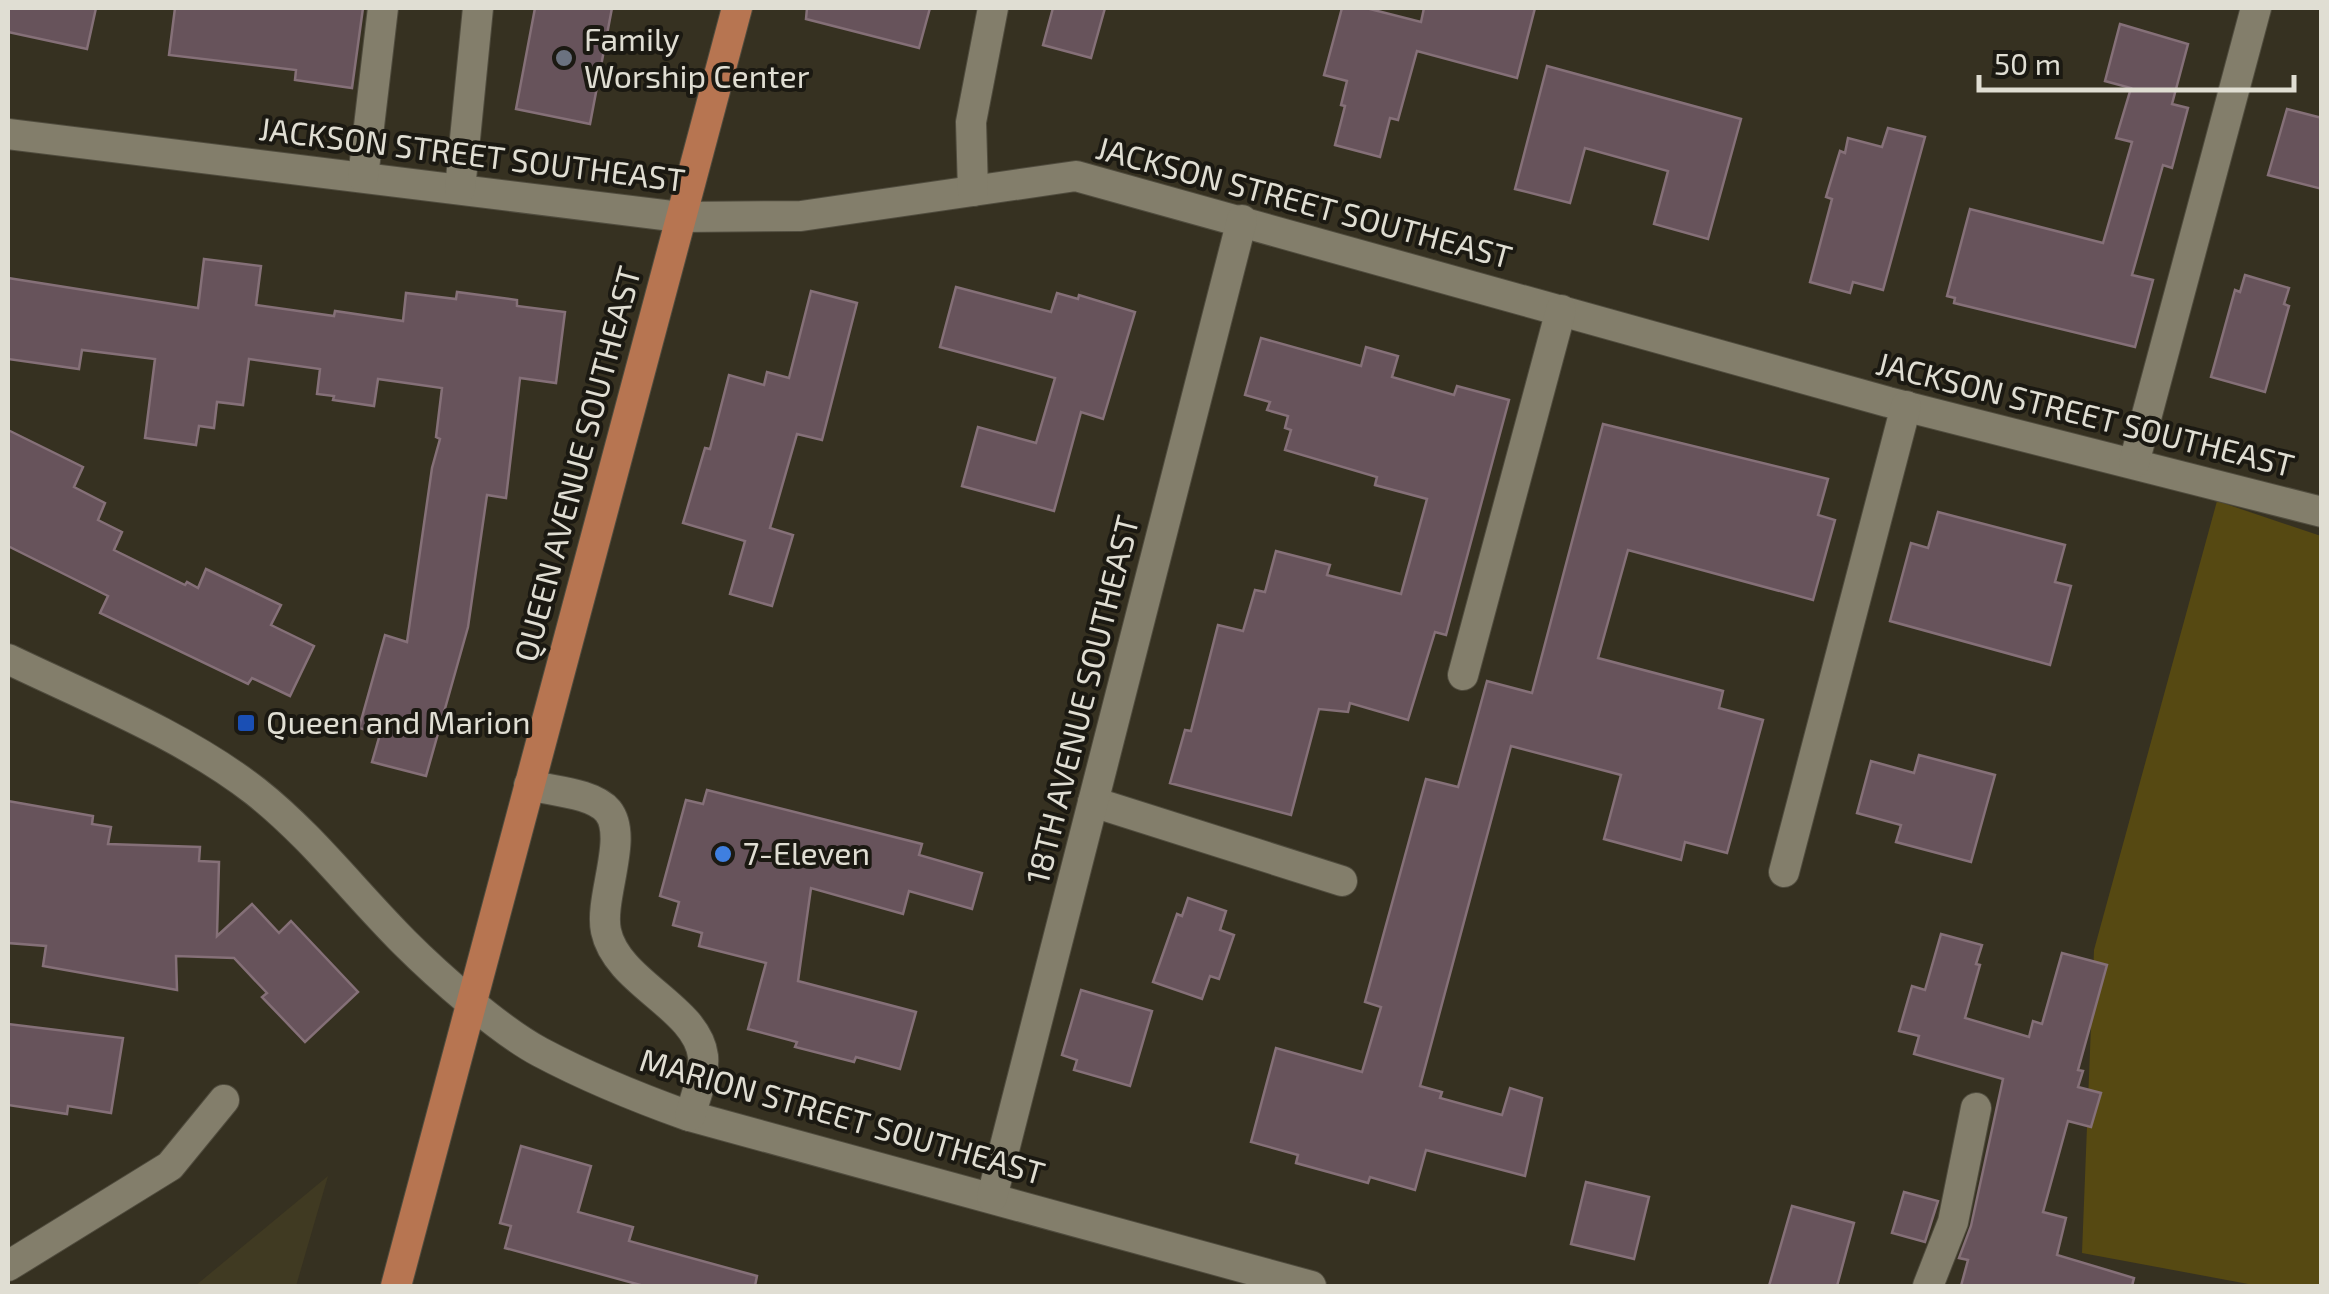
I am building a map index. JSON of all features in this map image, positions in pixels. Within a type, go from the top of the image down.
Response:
[{"type":"main road","name":"QUEEN AVENUE SOUTHEAST","points":[[396,1286],[737,8]]},
{"type":"street","points":[[363,177],[384,8]]},
{"type":"street","points":[[460,190],[478,8]]},
{"type":"street","points":[[973,191],[971,122],[993,8]]},
{"type":"street","points":[[2134,463],[2256,8]]},
{"type":"street","name":"JACKSON STREET SOUTHEAST","points":[[8,134],[680,217],[801,216],[1076,176],[1906,406],[2322,512]]},
{"type":"street","name":"18TH AVENUE SOUTHEAST","points":[[992,1196],[1242,220]]},
{"type":"street","points":[[1463,675],[1562,310]]},
{"type":"street","points":[[1784,872],[1906,406]]},
{"type":"street","name":"MARION STREET SOUTHEAST","points":[[8,660],[146,726],[254,790],[322,853],[405,944],[537,1050],[629,1094],[690,1116],[1311,1286]]},
{"type":"street","points":[[529,785],[598,802],[610,813],[616,830],[604,916],[606,934],[627,967],[692,1030],[700,1043],[704,1060],[690,1116]]},
{"type":"street","points":[[1093,802],[1342,881]]},
{"type":"street","points":[[8,1266],[170,1166],[224,1100]]},
{"type":"street","points":[[1928,1286],[1953,1222],[1976,1108]]},
{"type":"shaded area","points":[[2217,501],[2321,536],[2321,1286],[2259,1286],[2082,1253],[2094,950]]},
{"type":"shaded area","points":[[328,1176],[296,1286],[195,1286]]},
{"type":"building","points":[[8,8],[96,8],[87,49],[8,32]]},
{"type":"building","points":[[175,8],[363,8],[352,88],[295,80],[296,70],[169,55]]},
{"type":"building","name":"Family Worship Center","points":[[535,8],[612,8],[590,124],[516,109]]},
{"type":"building","points":[[807,8],[930,8],[919,48],[806,19]]},
{"type":"building","points":[[1053,8],[1105,8],[1091,58],[1043,45]]},
{"type":"building","points":[[1342,8],[1366,8],[1421,22],[1424,8],[1535,8],[1517,78],[1417,51],[1398,120],[1390,118],[1380,157],[1335,145],[1347,81],[1324,75]]},
{"type":"building","points":[[2120,24],[2188,44],[2172,104],[2188,108],[2172,168],[2163,165],[2132,275],[2153,280],[2135,347],[1954,303],[1955,298],[1947,296],[1970,209],[2103,243],[2132,142],[2116,138],[2131,88],[2105,81]]},
{"type":"building","points":[[1547,66],[1741,119],[1708,239],[1654,224],[1668,171],[1585,148],[1570,203],[1515,189]]},
{"type":"building","points":[[2287,109],[2322,118],[2322,189],[2268,175]]},
{"type":"building","points":[[1888,128],[1925,137],[1883,290],[1853,282],[1850,293],[1810,282],[1832,199],[1826,197],[1840,151],[1845,153],[1848,138],[1882,147]]},
{"type":"building","points":[[204,259],[261,266],[256,305],[403,321],[406,293],[456,299],[457,292],[517,300],[517,306],[565,312],[556,383],[520,378],[506,498],[487,495],[468,627],[426,776],[372,762],[380,734],[359,728],[385,635],[407,642],[432,468],[440,439],[436,437],[442,388],[378,379],[374,406],[333,400],[334,396],[317,394],[320,369],[249,359],[243,405],[217,402],[214,428],[199,426],[196,445],[145,438],[155,359],[82,350],[79,369],[8,359],[8,278],[198,308]]},
{"type":"building","points":[[2245,275],[2289,288],[2284,304],[2289,306],[2265,392],[2211,377],[2235,290],[2240,292]]},
{"type":"building","points":[[956,287],[1051,312],[1057,293],[1078,299],[1079,295],[1135,312],[1103,419],[1081,412],[1054,511],[962,486],[978,427],[1036,443],[1055,378],[940,347]]},
{"type":"building","points":[[811,291],[857,303],[822,440],[797,434],[770,528],[793,535],[772,606],[730,594],[745,541],[683,523],[705,448],[710,449],[729,375],[764,385],[767,372],[789,378]]},
{"type":"building","points":[[1261,338],[1361,366],[1366,347],[1398,356],[1392,377],[1454,395],[1457,386],[1509,400],[1446,635],[1435,632],[1408,720],[1350,703],[1348,712],[1319,709],[1291,815],[1170,783],[1185,730],[1191,731],[1218,625],[1243,631],[1255,590],[1265,592],[1276,551],[1330,565],[1327,575],[1401,594],[1427,499],[1375,485],[1377,477],[1285,450],[1291,430],[1285,428],[1288,416],[1267,410],[1270,402],[1245,395]]},
{"type":"building","points":[[1603,424],[1828,479],[1818,515],[1835,520],[1813,600],[1628,550],[1598,658],[1723,691],[1719,708],[1763,720],[1727,853],[1685,842],[1681,860],[1604,839],[1621,775],[1511,746],[1420,1086],[1442,1092],[1440,1098],[1502,1115],[1510,1088],[1542,1098],[1525,1176],[1426,1150],[1415,1190],[1370,1177],[1368,1183],[1296,1163],[1298,1155],[1251,1142],[1276,1048],[1362,1072],[1381,1007],[1365,1002],[1426,779],[1458,787],[1487,681],[1532,693]]},
{"type":"building","points":[[8,430],[83,467],[74,487],[105,503],[98,520],[122,532],[114,550],[185,585],[187,582],[198,588],[206,569],[281,605],[271,625],[314,646],[290,696],[252,678],[248,684],[100,613],[108,596],[8,546]]},
{"type":"building","points":[[1938,512],[2065,545],[2055,582],[2071,586],[2050,665],[1890,621],[1911,543],[1928,548]]},
{"type":"building","points":[[1919,755],[1995,775],[1971,862],[1896,842],[1901,825],[1857,813],[1871,761],[1914,773]]},
{"type":"building","points":[[707,790],[922,844],[919,855],[982,873],[972,909],[909,891],[903,914],[811,888],[798,981],[916,1012],[900,1069],[795,1047],[797,1042],[748,1029],[766,963],[699,946],[702,933],[673,925],[679,902],[660,896],[686,800],[703,804]]},
{"type":"building","points":[[8,801],[93,816],[92,824],[111,827],[108,844],[200,847],[199,861],[219,862],[217,936],[252,904],[279,933],[291,921],[358,992],[305,1042],[262,997],[267,993],[234,958],[176,956],[177,990],[43,966],[46,946],[8,943]]},
{"type":"building","points":[[1188,898],[1226,911],[1220,930],[1234,935],[1219,979],[1210,976],[1202,999],[1153,982],[1177,914],[1182,916]]},
{"type":"building","points":[[1941,934],[1982,945],[1965,1018],[2029,1037],[2033,1021],[2042,1024],[2062,953],[2107,965],[2078,1070],[2083,1071],[2078,1087],[2101,1093],[2091,1127],[2068,1121],[2043,1212],[2066,1218],[2057,1255],[2134,1278],[2132,1286],[1961,1286],[1968,1260],[1959,1258],[1971,1226],[2003,1079],[1914,1054],[1919,1036],[1899,1031],[1912,986],[1925,990]]},
{"type":"building","points":[[1081,990],[1152,1011],[1130,1086],[1074,1070],[1077,1060],[1062,1055]]},
{"type":"building","points":[[8,1024],[123,1038],[111,1113],[68,1106],[67,1114],[8,1105]]},
{"type":"building","points":[[521,1146],[591,1166],[578,1212],[633,1227],[629,1241],[757,1276],[755,1286],[644,1286],[505,1248],[511,1226],[500,1223]]},
{"type":"building","points":[[1586,1182],[1649,1197],[1634,1259],[1571,1244]]},
{"type":"building","points":[[1904,1192],[1938,1201],[1925,1242],[1892,1233]]},
{"type":"building","points":[[1792,1206],[1854,1223],[1837,1286],[1769,1286]]},
{"type":"place","name":"Family Worship Center","points":[[564,58]]},
{"type":"place","name":"Queen and Marion","points":[[246,723]]},
{"type":"place","name":"7-Eleven","points":[[723,854]]}]
